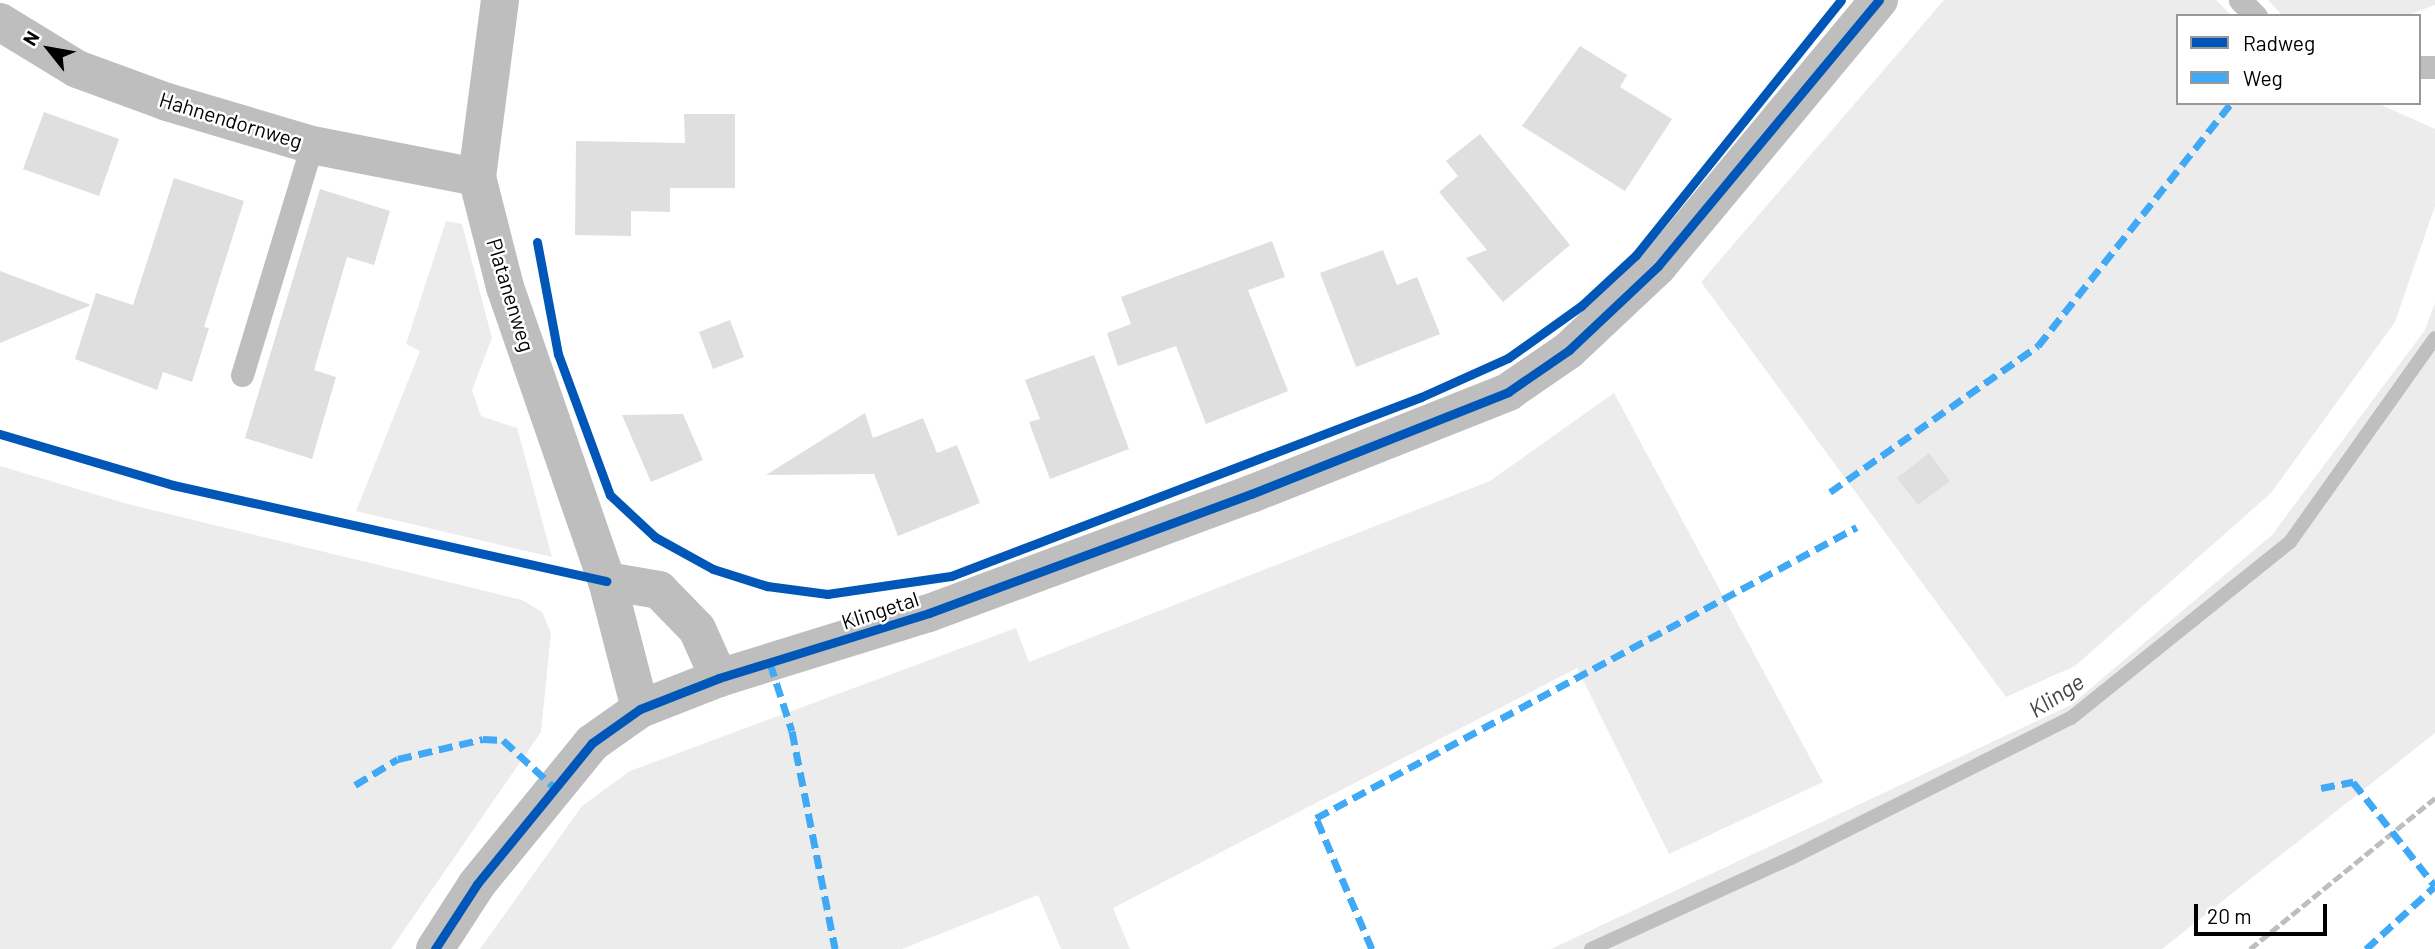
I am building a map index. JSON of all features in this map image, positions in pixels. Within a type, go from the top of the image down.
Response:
[{"type":"street","name":"Platanenweg","points":[[500,0],[477,177],[505,287],[607,581],[640,709]]},
{"type":"street","name":"Klingetal","points":[[435,949],[477,884],[592,743],[640,709],[719,678],[929,613],[1303,474],[1508,392],[1569,350],[1658,266],[1879,0]]},
{"type":"street","name":"Hahnendornweg","points":[[0,22],[77,69],[167,102],[312,145],[477,177]]},
{"type":"street","points":[[607,581],[659,590],[697,629],[719,678]]},
{"type":"lane","points":[[2240,0],[2254,14]]},
{"type":"lane","points":[[242,375],[312,145]]},
{"type":"shaded area","points":[[1944,0],[2216,0],[2230,14],[2176,14],[2176,105],[2381,105],[2435,129],[2435,206],[2395,322],[2271,493],[2075,666],[2006,697],[1701,282]]},
{"type":"shaded area","points":[[2268,0],[2435,0],[2435,5],[2411,14],[2281,14]]},
{"type":"shaded area","points":[[446,221],[462,224],[492,338],[472,390],[481,416],[517,428],[552,557],[356,511],[420,351],[406,344]]},
{"type":"shaded area","points":[[2435,303],[2435,733],[2162,949],[1551,949],[2071,705],[2272,535],[2425,330]]},
{"type":"shaded area","points":[[1614,393],[1823,782],[1669,854],[1577,668],[1113,908],[1130,949],[1061,949],[1038,895],[902,949],[480,949],[582,806],[630,771],[1016,628],[1029,662],[1490,481]]},
{"type":"shaded area","points":[[0,466],[124,503],[522,600],[542,612],[551,633],[541,732],[391,949],[0,949]]},
{"type":"building","points":[[1580,46],[1627,75],[1620,87],[1672,119],[1625,191],[1522,126]]},
{"type":"building","points":[[44,112],[119,139],[99,196],[23,169]]},
{"type":"building","points":[[684,114],[735,114],[735,188],[670,188],[670,212],[631,211],[631,236],[575,235],[576,141],[685,143]]},
{"type":"building","points":[[1480,134],[1570,245],[1503,302],[1466,258],[1487,250],[1439,192],[1458,176],[1446,161]]},
{"type":"building","points":[[174,178],[244,201],[204,327],[209,328],[192,382],[163,372],[157,390],[75,359],[96,293],[133,305]]},
{"type":"building","points":[[320,189],[390,211],[374,265],[347,257],[314,370],[336,377],[312,459],[245,438]]},
{"type":"building","points":[[1272,241],[1285,277],[1248,290],[1288,391],[1206,424],[1176,346],[1118,366],[1107,333],[1131,324],[1121,297]]},
{"type":"building","points":[[1383,250],[1397,285],[1417,277],[1440,334],[1356,367],[1320,273]]},
{"type":"building","points":[[0,271],[91,305],[0,343]]},
{"type":"building","points":[[730,320],[744,357],[713,369],[699,332]]},
{"type":"building","points":[[1094,355],[1129,449],[1050,479],[1029,422],[1040,419],[1025,380]]},
{"type":"building","points":[[865,413],[873,438],[923,418],[937,453],[957,445],[980,503],[898,536],[874,474],[766,475]]},
{"type":"building","points":[[683,414],[703,460],[651,482],[622,415]]},
{"type":"building","points":[[1929,453],[1950,481],[1918,505],[1897,478]]},
{"type":"waterway","name":"Klinge","points":[[1591,949],[1791,858],[2071,718],[2290,542],[2435,338]]},
{"type":"railway","points":[[2250,949],[2435,798]]},
{"type":"marked path","points":[[1830,492],[2038,346],[2229,105]]},
{"type":"marked path","points":[[1372,949],[1316,818],[1857,527]]},
{"type":"marked path","points":[[770,663],[792,731],[835,949]]},
{"type":"marked path","points":[[355,785],[398,759],[483,739],[503,740],[555,788]]},
{"type":"marked path","points":[[2321,788],[2353,782],[2435,886]]},
{"type":"marked path","points":[[2366,949],[2435,886]]},
{"type":"cycle path","points":[[537,242],[558,354],[610,495],[655,537],[713,569],[767,586],[827,594],[951,576],[1421,397],[1508,358],[1581,306],[1636,255],[1841,0]]},
{"type":"cycle path","points":[[435,949],[477,884],[592,743],[640,709],[719,678],[929,613],[1251,494],[1508,392],[1569,350],[1658,266],[1879,0]]},
{"type":"cycle path","points":[[0,434],[173,485],[607,581]]}]
